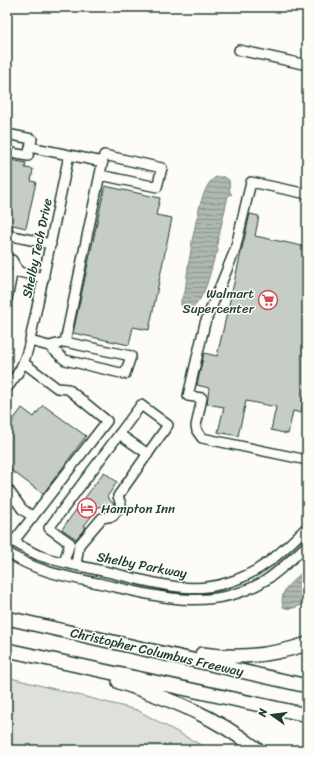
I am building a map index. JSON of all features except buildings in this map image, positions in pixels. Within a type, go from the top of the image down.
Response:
[{"type":"highway","name":"Christopher Columbus Freeway","points":[[7,618],[307,686]]},
{"type":"highway","points":[[99,638],[217,656],[252,655],[276,652],[307,644]]},
{"type":"highway","points":[[7,650],[307,715]]},
{"type":"highway","points":[[64,663],[165,698],[197,711],[222,725],[258,750]]},
{"type":"street","points":[[238,50],[307,65]]},
{"type":"street","points":[[7,134],[32,139],[28,156],[7,152]]},
{"type":"street","points":[[30,147],[103,162]]},
{"type":"street","name":"Shelby Tech Drive","points":[[7,388],[18,375],[24,363],[30,341],[69,155]]},
{"type":"street","points":[[65,342],[104,155],[162,168],[157,187],[100,175]]},
{"type":"street","points":[[307,194],[251,182],[236,250],[205,322],[188,396],[202,398],[196,426],[196,431],[202,438],[307,460]]},
{"type":"street","points":[[7,235],[51,244]]},
{"type":"street","points":[[7,259],[12,260],[13,274],[7,299]]},
{"type":"street","points":[[13,274],[44,278]]},
{"type":"street","points":[[30,341],[49,346],[65,360],[125,374],[131,356],[65,342],[49,346]]},
{"type":"street","points":[[10,539],[33,517],[107,421],[68,388],[57,388],[24,363]]},
{"type":"street","points":[[76,565],[80,545],[103,514],[113,516],[117,511],[121,505],[115,498],[168,425],[141,405],[48,528],[70,543],[80,545]]},
{"type":"street","points":[[119,434],[148,454]]},
{"type":"street","points":[[7,488],[22,509],[33,517]]},
{"type":"street","name":"Shelby Parkway","points":[[10,539],[40,555],[64,562],[177,587],[189,588],[214,586],[237,579],[260,569],[307,527]]},
{"type":"street","points":[[64,562],[70,543]]},
{"type":"street","name":"Shelby Parkway","points":[[7,552],[26,563],[46,571],[74,578],[164,597],[187,600],[208,600],[237,593],[265,581],[285,565],[307,544]]},
{"type":"street","points":[[26,563],[30,557],[40,555]]},
{"type":"shaded area","points":[[216,177],[224,177],[229,180],[230,193],[232,194],[228,196],[217,244],[218,252],[215,256],[206,286],[195,306],[189,311],[184,309],[181,305],[181,300],[185,292],[197,216],[206,188]]},
{"type":"shaded area","points":[[307,568],[307,602],[292,608],[283,607],[282,601],[285,590]]},
{"type":"shaded area","points":[[7,677],[137,710],[210,750],[7,750]]},
{"type":"tunnel","points":[[104,510],[111,500]]},
{"type":"place","name":"Walmart Supercenter","points":[[268,300]]},
{"type":"place","name":"Hampton Inn","points":[[87,508]]}]
